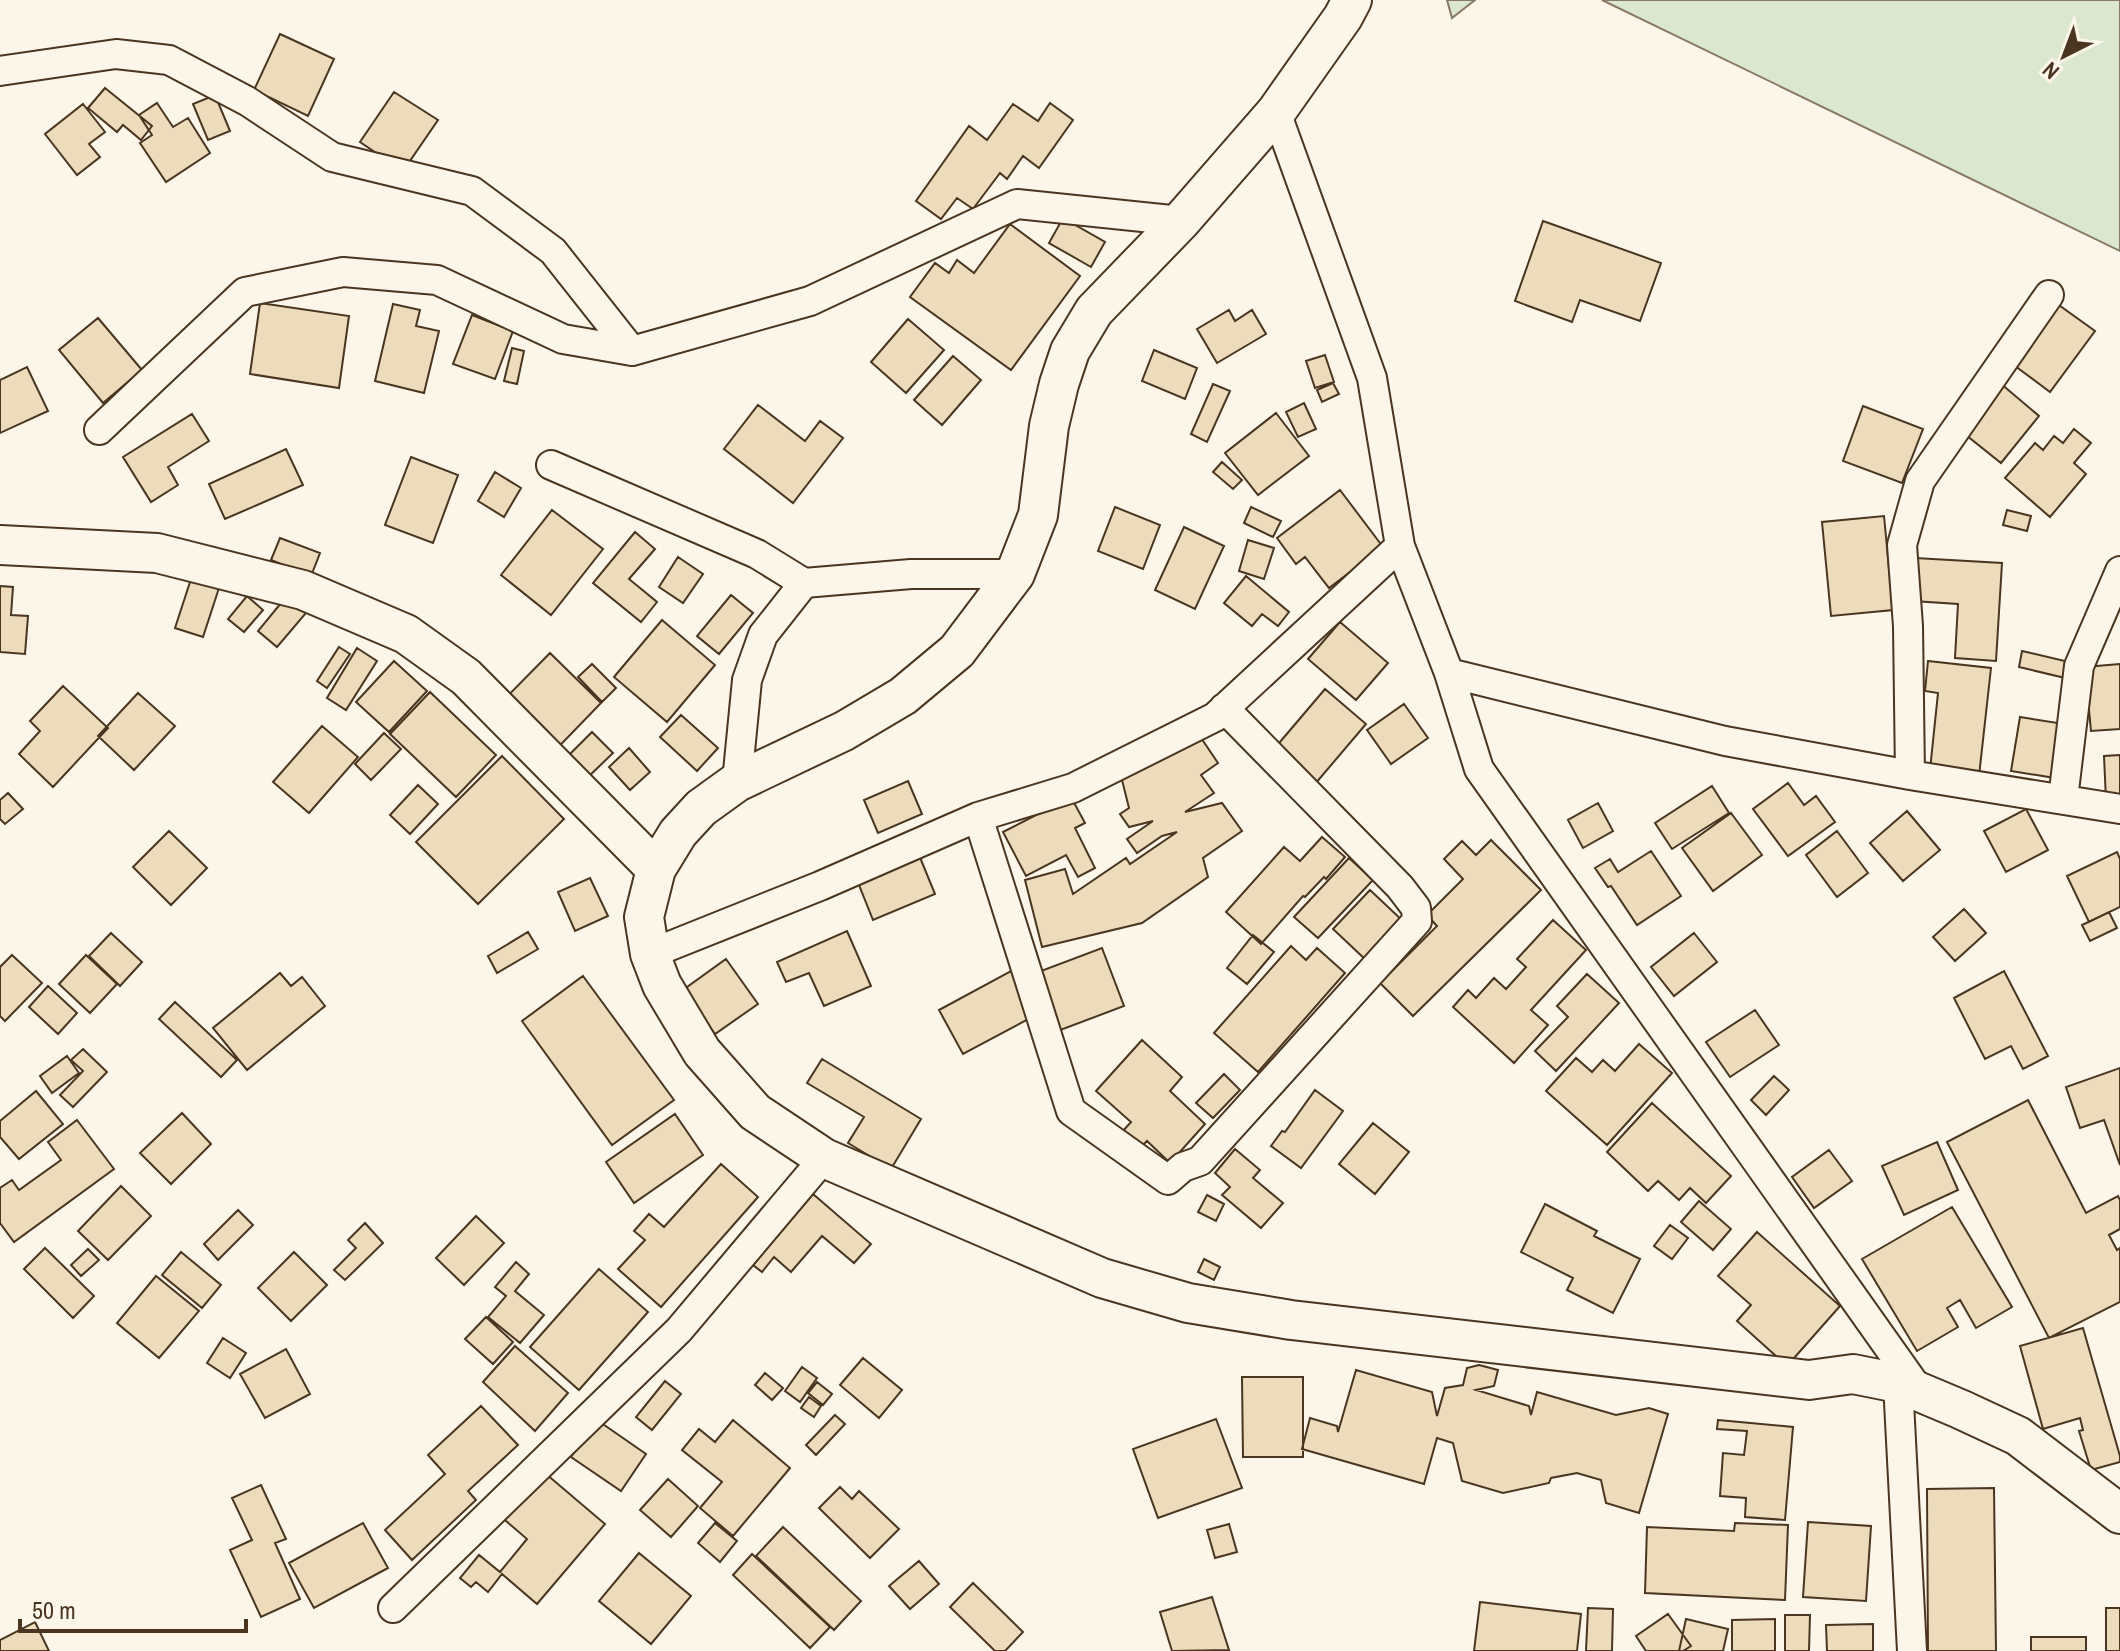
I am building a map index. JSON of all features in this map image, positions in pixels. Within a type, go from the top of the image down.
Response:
[{"type":"main road","points":[[1352,0],[1276,112],[1181,221],[1094,311],[1070,351],[1059,384],[1049,426],[1038,515],[1015,574],[957,651],[903,696],[844,731],[737,782],[701,808],[678,833],[656,869],[644,917],[650,954],[662,985],[702,1052],[755,1112],[824,1158],[1102,1278],[1188,1303],[1291,1320],[1809,1380],[1853,1374],[1910,1388],[2018,1436],[2120,1514]]},
{"type":"main road","points":[[0,545],[157,553],[303,590],[406,634],[466,677],[656,869]]},
{"type":"street","points":[[0,71],[116,54],[169,60],[247,101],[332,157],[472,191],[553,251],[632,351]]},
{"type":"street","points":[[1276,112],[1372,378],[1400,546],[1449,673],[1479,769],[1910,1388],[1912,1651]]},
{"type":"street","points":[[99,430],[245,292],[343,272],[437,280],[563,339],[632,351],[810,301],[1017,204],[1181,221]]},
{"type":"street","points":[[1910,775],[1908,626],[1902,545],[1920,481],[2049,295]]},
{"type":"street","points":[[551,465],[757,554],[804,583],[911,574],[1015,574]]},
{"type":"street","points":[[650,954],[820,886],[978,817],[1073,788],[1215,717],[1400,546]]},
{"type":"street","points":[[2063,799],[2079,666],[2120,571]]},
{"type":"street","points":[[737,782],[747,680],[763,635],[804,583]]},
{"type":"street","points":[[1449,673],[1725,741],[2120,809]]},
{"type":"street","points":[[978,817],[1071,1111],[1168,1180],[1183,1167],[1200,1161],[1417,921],[1416,908],[1400,887],[1224,708]]},
{"type":"street","points":[[393,1608],[679,1330],[824,1158]]},
{"type":"green space","points":[[1447,0],[1475,0],[1452,18]]},
{"type":"green space","points":[[1602,0],[2120,0],[2120,251]]},
{"type":"building","points":[[280,34],[334,59],[308,116],[254,90]]},
{"type":"building","points":[[105,88],[152,126],[141,140],[123,125],[117,132],[88,108]]},
{"type":"building","points":[[394,92],[438,120],[403,171],[360,142]]},
{"type":"building","points":[[215,95],[230,131],[208,140],[193,104]]},
{"type":"building","points":[[157,103],[173,127],[188,118],[210,153],[166,182],[140,143],[152,135],[139,115]]},
{"type":"building","points":[[1050,103],[1073,120],[1039,168],[1023,156],[1007,179],[1000,173],[973,209],[957,198],[941,219],[916,201],[969,126],[987,140],[1013,104],[1038,121]]},
{"type":"building","points":[[83,104],[105,132],[89,144],[100,157],[77,175],[45,134]]},
{"type":"building","points":[[1063,218],[1105,242],[1091,267],[1049,243]]},
{"type":"building","points":[[1543,221],[1661,263],[1640,321],[1580,300],[1572,322],[1515,301]]},
{"type":"building","points":[[1010,224],[1080,276],[1011,370],[910,297],[935,263],[949,273],[957,260],[974,273]]},
{"type":"building","points":[[260,303],[349,316],[339,388],[250,374]]},
{"type":"building","points":[[2056,303],[2095,331],[2050,392],[2011,363]]},
{"type":"building","points":[[393,304],[420,310],[416,326],[439,331],[424,393],[375,381]]},
{"type":"building","points":[[1229,310],[1235,321],[1252,310],[1266,334],[1217,363],[1197,329]]},
{"type":"building","points":[[472,315],[513,331],[495,379],[453,364]]},
{"type":"building","points":[[98,318],[142,370],[103,403],[59,350]]},
{"type":"building","points":[[908,319],[944,350],[906,393],[871,362]]},
{"type":"building","points":[[512,348],[524,351],[517,384],[504,381]]},
{"type":"building","points":[[1154,350],[1197,368],[1185,399],[1142,381]]},
{"type":"building","points":[[1325,355],[1334,382],[1315,388],[1306,361]]},
{"type":"building","points":[[953,356],[981,380],[942,425],[914,400]]},
{"type":"building","points":[[27,367],[48,411],[0,433],[0,380]]},
{"type":"building","points":[[1333,383],[1339,394],[1322,402],[1317,390]]},
{"type":"building","points":[[2000,383],[2039,416],[2001,463],[1961,431]]},
{"type":"building","points":[[1213,384],[1230,391],[1207,442],[1191,434]]},
{"type":"building","points":[[1304,403],[1316,429],[1298,437],[1286,412]]},
{"type":"building","points":[[758,405],[805,441],[820,421],[843,438],[793,503],[724,449]]},
{"type":"building","points":[[1863,406],[1923,429],[1902,483],[1843,461]]},
{"type":"building","points":[[1276,413],[1309,456],[1258,495],[1225,453]]},
{"type":"building","points":[[192,414],[209,441],[168,467],[178,485],[151,502],[123,457]]},
{"type":"building","points":[[2074,429],[2091,443],[2074,463],[2086,474],[2050,517],[2005,478],[2035,443],[2043,450],[2054,436],[2063,443]]},
{"type":"building","points":[[286,449],[303,485],[225,519],[209,484]]},
{"type":"building","points":[[411,457],[458,475],[433,543],[385,525]]},
{"type":"building","points":[[1222,462],[1242,480],[1233,489],[1213,472]]},
{"type":"building","points":[[495,472],[521,488],[504,517],[478,501]]},
{"type":"building","points":[[1340,490],[1383,547],[1329,588],[1305,557],[1296,564],[1277,538]]},
{"type":"building","points":[[1115,507],[1160,525],[1143,569],[1098,551]]},
{"type":"building","points":[[1251,507],[1281,521],[1273,537],[1244,523]]},
{"type":"building","points":[[552,510],[603,549],[551,615],[501,575]]},
{"type":"building","points":[[2007,510],[2031,516],[2027,531],[2003,525]]},
{"type":"building","points":[[1884,516],[1893,610],[1831,616],[1822,522]]},
{"type":"building","points":[[1184,527],[1224,546],[1195,609],[1155,590]]},
{"type":"building","points":[[635,532],[655,549],[629,579],[657,602],[641,622],[593,583]]},
{"type":"building","points":[[280,538],[320,553],[311,576],[271,560]]},
{"type":"building","points":[[1248,540],[1274,548],[1264,579],[1239,571]]},
{"type":"building","points":[[678,557],[703,574],[683,603],[659,587]]},
{"type":"building","points":[[1915,558],[2002,563],[1996,661],[1955,658],[1958,604],[1913,601]]},
{"type":"building","points":[[1246,576],[1289,612],[1278,626],[1262,614],[1252,626],[1224,603]]},
{"type":"building","points":[[191,579],[219,588],[203,637],[175,628]]},
{"type":"building","points":[[0,586],[13,587],[11,615],[28,616],[25,654],[0,652]]},
{"type":"building","points":[[731,595],[753,613],[719,654],[697,636]]},
{"type":"building","points":[[247,596],[263,610],[244,632],[228,619]]},
{"type":"building","points":[[286,597],[306,613],[277,647],[258,631]]},
{"type":"building","points":[[662,620],[715,665],[667,722],[614,677]]},
{"type":"building","points":[[1340,622],[1388,663],[1356,700],[1308,659]]},
{"type":"building","points":[[339,647],[350,654],[327,688],[317,681]]},
{"type":"building","points":[[357,648],[377,661],[346,710],[327,698]]},
{"type":"building","points":[[2022,651],[2069,662],[2065,678],[2019,667]]},
{"type":"building","points":[[550,653],[601,703],[539,767],[487,717]]},
{"type":"building","points":[[394,661],[427,691],[389,732],[356,702]]},
{"type":"building","points":[[1928,661],[1991,668],[1979,776],[1930,770],[1938,693],[1925,691]]},
{"type":"building","points":[[592,664],[616,688],[602,702],[578,677]]},
{"type":"building","points":[[2120,664],[2120,729],[2091,731],[2085,667]]},
{"type":"building","points":[[63,686],[108,728],[53,787],[19,754],[40,731],[30,721]]},
{"type":"building","points":[[1325,689],[1366,724],[1315,784],[1274,749]]},
{"type":"building","points":[[430,692],[496,755],[456,797],[390,734]]},
{"type":"building","points":[[138,693],[175,726],[134,770],[98,736]]},
{"type":"building","points":[[1404,704],[1428,738],[1391,764],[1367,730]]},
{"type":"building","points":[[681,715],[718,748],[697,771],[660,737]]},
{"type":"building","points":[[2020,717],[2064,724],[2055,778],[2011,771]]},
{"type":"building","points":[[322,726],[358,757],[309,813],[273,782]]},
{"type":"building","points":[[1195,729],[1218,763],[1201,775],[1214,793],[1185,812],[1222,803],[1242,831],[1203,858],[1208,877],[1142,923],[1042,947],[1025,880],[1065,869],[1073,894],[1126,858],[1130,864],[1177,832],[1162,836],[1137,853],[1127,839],[1153,821],[1129,827],[1120,814],[1129,808],[1122,780]]},
{"type":"building","points":[[592,732],[613,753],[585,780],[564,760]]},
{"type":"building","points":[[384,733],[401,749],[371,780],[355,764]]},
{"type":"building","points":[[629,748],[650,772],[630,790],[609,767]]},
{"type":"building","points":[[2120,755],[2120,799],[2106,800],[2104,756]]},
{"type":"building","points":[[502,756],[564,819],[478,904],[416,842]]},
{"type":"building","points":[[908,781],[922,814],[878,833],[864,800]]},
{"type":"building","points":[[1788,783],[1804,805],[1816,796],[1835,822],[1788,856],[1753,809]]},
{"type":"building","points":[[418,785],[438,804],[410,834],[390,815]]},
{"type":"building","points":[[1712,786],[1729,813],[1672,849],[1655,823]]},
{"type":"building","points":[[8,793],[23,809],[5,824],[0,819],[0,800]]},
{"type":"building","points":[[1071,797],[1085,823],[1075,828],[1095,868],[1078,877],[1066,855],[1026,876],[1003,832]]},
{"type":"building","points":[[1598,803],[1613,831],[1583,848],[1568,820]]},
{"type":"building","points":[[2026,809],[2048,850],[2006,872],[1984,831]]},
{"type":"building","points":[[1907,811],[1940,850],[1903,881],[1870,843]]},
{"type":"building","points":[[1731,813],[1762,855],[1713,891],[1682,848]]},
{"type":"building","points":[[169,831],[207,868],[171,905],[133,867]]},
{"type":"building","points":[[1837,831],[1868,873],[1837,897],[1806,855]]},
{"type":"building","points":[[1322,837],[1345,857],[1326,879],[1324,877],[1303,896],[1261,944],[1226,912],[1284,847],[1300,861]]},
{"type":"building","points":[[1491,840],[1541,890],[1413,1016],[1380,983],[1437,926],[1427,915],[1463,879],[1444,859],[1462,841],[1476,855]]},
{"type":"building","points":[[1651,851],[1681,896],[1637,925],[1595,868],[1610,859],[1618,872]]},
{"type":"building","points":[[2117,852],[2120,859],[2120,907],[2089,922],[2067,876]]},
{"type":"building","points":[[919,855],[935,894],[873,920],[857,880]]},
{"type":"building","points":[[1349,858],[1373,880],[1318,938],[1294,917]]},
{"type":"building","points":[[590,878],[608,916],[575,931],[558,892]]},
{"type":"building","points":[[1370,890],[1404,922],[1367,961],[1333,929]]},
{"type":"building","points":[[1964,909],[1986,933],[1955,961],[1933,937]]},
{"type":"building","points":[[2109,912],[2117,928],[2090,941],[2082,925]]},
{"type":"building","points":[[1553,920],[1586,950],[1531,1010],[1548,1025],[1514,1063],[1453,1007],[1468,990],[1476,998],[1494,978],[1506,989],[1526,967],[1517,959]]},
{"type":"building","points":[[847,931],[871,986],[824,1006],[809,973],[786,982],[777,962]]},
{"type":"building","points":[[528,932],[538,949],[497,973],[488,956]]},
{"type":"building","points":[[111,933],[142,962],[120,986],[89,956]]},
{"type":"building","points":[[1694,933],[1717,962],[1674,996],[1651,967]]},
{"type":"building","points":[[1253,935],[1274,952],[1247,984],[1227,968]]},
{"type":"building","points":[[1291,946],[1306,960],[1317,948],[1345,973],[1258,1072],[1214,1033]]},
{"type":"building","points":[[1102,948],[1124,1006],[1055,1032],[1033,974]]},
{"type":"building","points":[[12,955],[42,983],[5,1021],[0,1016],[0,967]]},
{"type":"building","points":[[86,955],[117,984],[90,1013],[59,984]]},
{"type":"building","points":[[726,959],[758,1004],[715,1034],[683,990]]},
{"type":"building","points":[[1011,971],[1034,1016],[963,1054],[939,1010]]},
{"type":"building","points":[[2004,971],[2048,1056],[2023,1069],[2011,1046],[1985,1059],[1954,998]]},
{"type":"building","points":[[280,973],[291,986],[302,977],[325,1006],[247,1070],[213,1028]]},
{"type":"building","points":[[1587,974],[1619,1003],[1556,1071],[1535,1051],[1568,1017],[1557,1006]]},
{"type":"building","points":[[583,976],[674,1100],[612,1145],[522,1021]]},
{"type":"building","points":[[48,986],[77,1013],[58,1034],[29,1007]]},
{"type":"building","points":[[175,1002],[237,1060],[221,1077],[159,1019]]},
{"type":"building","points":[[1755,1010],[1779,1045],[1730,1077],[1706,1042]]},
{"type":"building","points":[[1142,1040],[1182,1077],[1170,1091],[1205,1124],[1170,1163],[1147,1141],[1140,1148],[1122,1132],[1131,1122],[1096,1091]]},
{"type":"building","points":[[1639,1044],[1672,1073],[1607,1145],[1546,1091],[1576,1058],[1592,1072],[1603,1060],[1615,1071]]},
{"type":"building","points":[[83,1049],[107,1072],[73,1107],[60,1095],[83,1071],[71,1060]]},
{"type":"building","points":[[67,1056],[79,1073],[52,1093],[40,1076]]},
{"type":"building","points":[[822,1059],[921,1119],[891,1169],[848,1143],[864,1117],[807,1083]]},
{"type":"building","points":[[2120,1068],[2120,1165],[2104,1120],[2080,1128],[2066,1087]]},
{"type":"building","points":[[1224,1074],[1240,1090],[1213,1118],[1196,1103]]},
{"type":"building","points":[[1774,1076],[1789,1090],[1766,1115],[1751,1100]]},
{"type":"building","points":[[1315,1090],[1343,1111],[1301,1168],[1271,1146]]},
{"type":"building","points":[[36,1091],[63,1124],[19,1159],[0,1137],[0,1121]]},
{"type":"building","points":[[2028,1100],[2086,1213],[2118,1196],[2120,1200],[2120,1229],[2109,1235],[2117,1250],[2120,1248],[2120,1302],[2049,1338],[1947,1142]]},
{"type":"building","points":[[1652,1103],[1731,1176],[1706,1203],[1690,1188],[1679,1200],[1658,1181],[1648,1191],[1607,1152]]},
{"type":"building","points":[[182,1113],[211,1144],[171,1184],[140,1153]]},
{"type":"building","points":[[675,1114],[703,1155],[634,1203],[606,1162]]},
{"type":"building","points":[[77,1120],[114,1169],[14,1242],[0,1223],[0,1188],[12,1180],[19,1190],[61,1160],[48,1142]]},
{"type":"building","points":[[1373,1123],[1409,1152],[1375,1194],[1339,1164]]},
{"type":"building","points":[[1937,1142],[1958,1190],[1904,1215],[1882,1166]]},
{"type":"building","points":[[1235,1149],[1260,1170],[1253,1178],[1283,1203],[1261,1228],[1222,1195],[1230,1187],[1215,1173]]},
{"type":"building","points":[[1829,1150],[1852,1181],[1814,1208],[1792,1177]]},
{"type":"building","points":[[721,1164],[758,1197],[661,1307],[618,1269],[645,1240],[634,1231],[649,1214],[664,1227]]},
{"type":"building","points":[[121,1186],[151,1216],[108,1260],[78,1231]]},
{"type":"building","points":[[813,1194],[871,1244],[854,1263],[822,1236],[791,1272],[774,1257],[762,1272],[753,1265]]},
{"type":"building","points":[[1207,1195],[1224,1204],[1216,1221],[1198,1212]]},
{"type":"building","points":[[1699,1201],[1731,1229],[1713,1250],[1681,1222]]},
{"type":"building","points":[[1545,1204],[1597,1231],[1594,1236],[1640,1259],[1613,1313],[1567,1290],[1573,1278],[1521,1252]]},
{"type":"building","points":[[1952,1207],[2012,1307],[1976,1328],[1960,1300],[1947,1308],[1958,1327],[1917,1351],[1862,1259]]},
{"type":"building","points":[[238,1210],[253,1225],[218,1260],[204,1244]]},
{"type":"building","points":[[476,1216],[504,1243],[464,1285],[436,1258]]},
{"type":"building","points":[[365,1223],[383,1243],[345,1280],[334,1270],[356,1248],[348,1240]]},
{"type":"building","points":[[1670,1225],[1688,1238],[1672,1259],[1654,1246]]},
{"type":"building","points":[[1757,1232],[1840,1306],[1787,1366],[1737,1321],[1751,1305],[1718,1276]]},
{"type":"building","points":[[45,1248],[94,1296],[73,1318],[24,1269]]},
{"type":"building","points":[[88,1249],[99,1260],[81,1276],[71,1265]]},
{"type":"building","points":[[181,1252],[221,1285],[202,1308],[162,1275]]},
{"type":"building","points":[[294,1252],[327,1285],[291,1321],[258,1288]]},
{"type":"building","points":[[1204,1259],[1220,1267],[1214,1280],[1198,1272]]},
{"type":"building","points":[[516,1262],[529,1274],[515,1291],[544,1315],[520,1343],[488,1317],[506,1296],[495,1287]]},
{"type":"building","points":[[599,1269],[648,1312],[579,1390],[530,1347]]},
{"type":"building","points":[[156,1276],[199,1311],[159,1358],[117,1323]]},
{"type":"building","points":[[486,1317],[513,1342],[493,1364],[465,1339]]},
{"type":"building","points":[[2083,1328],[2120,1456],[2120,1462],[2091,1470],[2079,1431],[2083,1430],[2080,1418],[2043,1429],[2020,1346]]},
{"type":"building","points":[[223,1338],[246,1353],[230,1378],[207,1363]]},
{"type":"building","points":[[515,1346],[568,1393],[535,1431],[483,1382]]},
{"type":"building","points":[[286,1349],[310,1394],[265,1418],[240,1374]]},
{"type":"building","points":[[863,1358],[902,1390],[879,1418],[840,1385]]},
{"type":"building","points":[[1479,1365],[1498,1370],[1494,1386],[1476,1390],[1529,1406],[1531,1415],[1537,1392],[1616,1415],[1649,1408],[1668,1414],[1639,1513],[1606,1503],[1601,1480],[1577,1473],[1503,1493],[1462,1481],[1453,1443],[1437,1438],[1424,1484],[1302,1449],[1310,1418],[1337,1426],[1338,1432],[1356,1370],[1432,1392],[1437,1416],[1445,1388],[1463,1385],[1467,1368]]},
{"type":"building","points":[[802,1367],[817,1378],[800,1402],[785,1391]]},
{"type":"building","points":[[765,1373],[783,1388],[772,1400],[755,1385]]},
{"type":"building","points":[[1242,1377],[1303,1377],[1303,1457],[1243,1457]]},
{"type":"building","points":[[665,1381],[681,1394],[652,1430],[636,1417]]},
{"type":"building","points":[[817,1382],[832,1394],[823,1405],[808,1393]]},
{"type":"building","points":[[809,1397],[821,1406],[814,1417],[801,1408]]},
{"type":"building","points":[[481,1406],[518,1445],[468,1491],[476,1500],[412,1560],[385,1530],[445,1474],[428,1455]]},
{"type":"building","points":[[835,1415],[845,1424],[816,1455],[806,1445]]},
{"type":"building","points":[[1216,1419],[1242,1488],[1158,1518],[1133,1449]]},
{"type":"building","points":[[597,1420],[646,1454],[621,1491],[571,1457]]},
{"type":"building","points":[[733,1420],[790,1468],[733,1536],[700,1508],[722,1482],[682,1450],[699,1429],[715,1442]]},
{"type":"building","points":[[1718,1420],[1793,1427],[1785,1520],[1745,1517],[1746,1498],[1720,1496],[1723,1453],[1744,1455],[1747,1431],[1717,1429]]},
{"type":"building","points":[[539,1468],[605,1524],[537,1604],[502,1574],[488,1592],[476,1582],[471,1587],[460,1578],[479,1555],[500,1572],[527,1539],[499,1515]]},
{"type":"building","points":[[668,1479],[698,1506],[671,1537],[640,1510]]},
{"type":"building","points":[[261,1485],[286,1539],[275,1543],[300,1599],[261,1617],[230,1550],[252,1540],[232,1498]]},
{"type":"building","points":[[840,1487],[852,1499],[859,1491],[899,1529],[870,1558],[819,1508]]},
{"type":"building","points":[[1994,1488],[1996,1651],[1928,1651],[1927,1489]]},
{"type":"building","points":[[1808,1522],[1871,1526],[1866,1601],[1803,1597]]},
{"type":"building","points":[[363,1523],[388,1568],[314,1608],[289,1563]]},
{"type":"building","points":[[715,1523],[737,1541],[720,1562],[698,1543]]},
{"type":"building","points":[[1735,1523],[1788,1525],[1785,1600],[1645,1593],[1647,1527],[1734,1531]]},
{"type":"building","points":[[1229,1524],[1237,1552],[1215,1558],[1207,1530]]},
{"type":"building","points":[[783,1527],[861,1601],[834,1630],[756,1556]]},
{"type":"building","points":[[639,1553],[691,1596],[651,1644],[599,1601]]},
{"type":"building","points":[[752,1554],[830,1627],[810,1648],[733,1575]]},
{"type":"building","points":[[919,1561],[939,1584],[910,1609],[889,1586]]},
{"type":"building","points":[[973,1583],[1023,1632],[1005,1651],[995,1651],[950,1607]]},
{"type":"building","points":[[1212,1597],[1229,1650],[1172,1651],[1160,1612]]},
{"type":"building","points":[[1480,1602],[1581,1614],[1577,1651],[1474,1651]]},
{"type":"building","points":[[1588,1608],[1613,1609],[1612,1651],[1586,1651]]},
{"type":"building","points":[[2106,1608],[2120,1608],[2120,1651],[2106,1651]]},
{"type":"building","points":[[1668,1614],[1691,1646],[1683,1651],[1646,1651],[1636,1636]]},
{"type":"building","points":[[1785,1615],[1810,1615],[1809,1651],[1785,1651]]},
{"type":"building","points":[[1686,1619],[1728,1629],[1723,1651],[1679,1651]]},
{"type":"building","points":[[1775,1619],[1775,1651],[1732,1651],[1732,1620]]},
{"type":"building","points":[[35,1622],[49,1651],[0,1651],[0,1640]]},
{"type":"building","points":[[1873,1624],[1873,1651],[1827,1651],[1826,1625]]},
{"type":"building","points":[[2031,1637],[2086,1637],[2086,1651],[2031,1651]]}]
